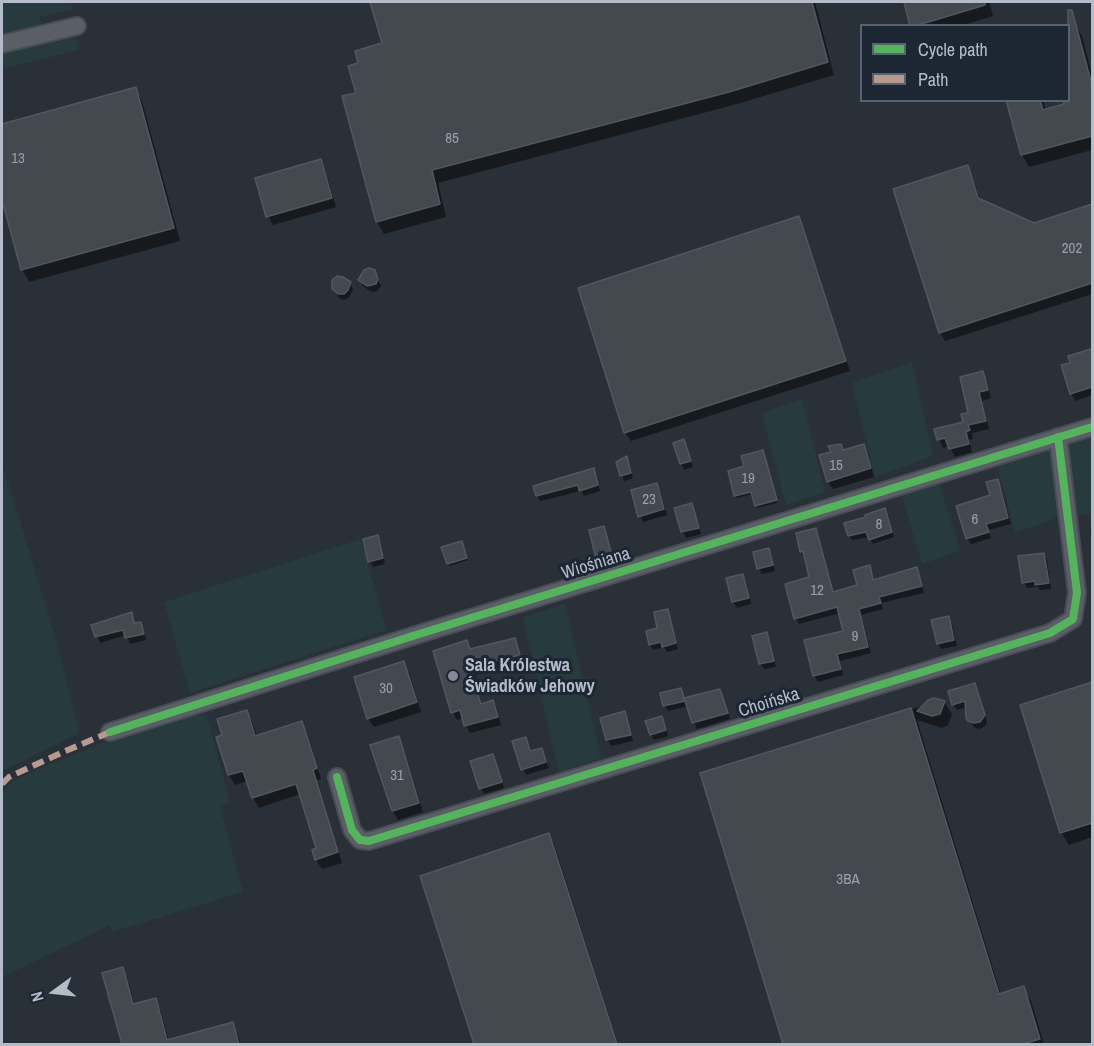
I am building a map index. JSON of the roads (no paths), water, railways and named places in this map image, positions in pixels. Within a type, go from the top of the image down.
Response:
[{"type":"street","points":[[2,44],[77,26]]},
{"type":"street","name":"Wiośniana","points":[[110,732],[1092,427]]},
{"type":"street","name":"Choińska","points":[[337,777],[352,830],[360,840],[369,841],[1050,633],[1073,619],[1077,593],[1058,437]]},
{"type":"place","name":"Sala Królestwa Świadków Jehowy","points":[[453,676]]}]
